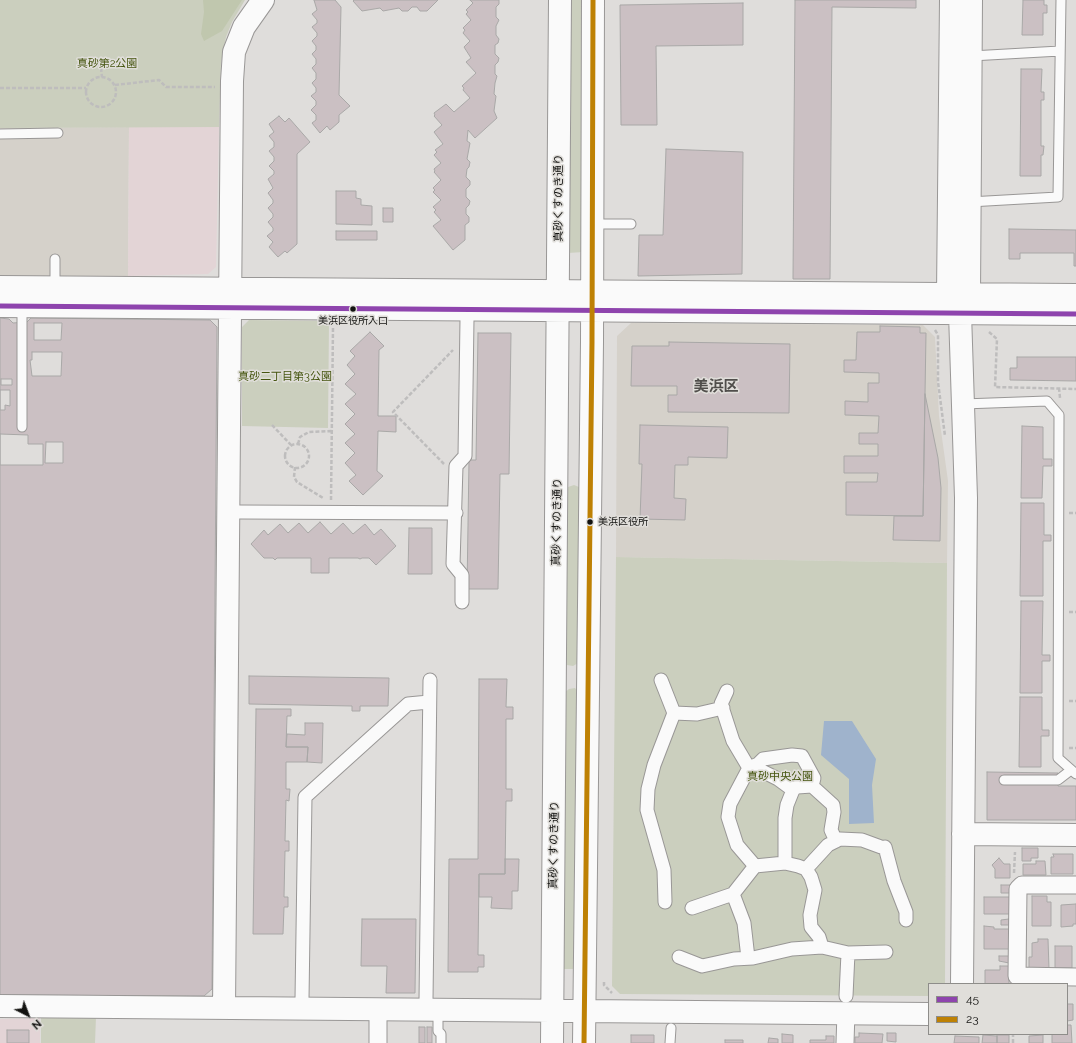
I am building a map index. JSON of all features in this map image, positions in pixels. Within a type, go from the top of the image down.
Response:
[{"type":"street","points":[[224,1008],[230,298],[234,52],[244,27],[263,0]]},
{"type":"street","name":"真砂くすのき通り","points":[[552,1043],[560,0]]},
{"type":"street","points":[[584,1043],[594,0]]},
{"type":"street","points":[[951,0],[966,498],[962,983]]},
{"type":"street","points":[[959,301],[970,202],[971,0]]},
{"type":"street","points":[[0,287],[55,287],[230,298]]},
{"type":"street","points":[[0,306],[230,298],[558,301],[959,301],[1076,295]]},
{"type":"street","points":[[959,301],[1076,314]]},
{"type":"street","points":[[462,602],[462,575],[453,564],[456,513],[456,466],[465,456],[467,319]]},
{"type":"street","points":[[239,512],[456,513]]},
{"type":"street","points":[[555,679],[588,678]]},
{"type":"street","points":[[430,680],[432,1005]]},
{"type":"street","points":[[661,680],[674,713],[654,765],[648,789],[646,810],[664,870],[665,902]]},
{"type":"street","points":[[727,691],[722,698],[722,708],[733,741],[751,768],[778,779],[793,790]]},
{"type":"street","points":[[302,999],[305,797],[408,704],[430,702]]},
{"type":"street","points":[[674,713],[697,714],[722,708]]},
{"type":"street","points":[[756,866],[737,845],[728,817],[730,804],[751,768],[762,759],[792,755],[802,756],[814,778],[812,786]]},
{"type":"street","points":[[785,863],[785,818],[793,790],[797,787],[812,786],[833,805],[834,812],[831,830],[836,841]]},
{"type":"street","points":[[963,834],[1076,835]]},
{"type":"street","points":[[806,869],[828,846],[840,839],[853,838],[883,847],[906,912],[906,920]]},
{"type":"street","points":[[692,908],[733,894],[756,866],[785,863],[806,869],[811,877],[815,890],[810,915],[811,927],[819,937],[822,947]]},
{"type":"street","points":[[1076,885],[1022,885],[1018,889],[1017,976],[1076,977]]},
{"type":"street","points":[[733,894],[744,923],[748,958]]},
{"type":"street","points":[[679,957],[702,966],[792,949],[822,947],[848,953],[886,952]]},
{"type":"street","points":[[845,1043],[848,953]]},
{"type":"street","points":[[0,1006],[378,1009],[432,1005],[585,1010],[846,1004],[928,1014]]},
{"type":"street","points":[[378,1009],[378,1043]]},
{"type":"lane","points":[[970,202],[1058,197],[1061,0]]},
{"type":"lane","points":[[971,56],[1060,51]]},
{"type":"lane","points":[[0,134],[58,133]]},
{"type":"lane","points":[[592,224],[631,224]]},
{"type":"lane","points":[[55,259],[55,287]]},
{"type":"lane","points":[[22,306],[22,427]]},
{"type":"lane","points":[[962,404],[1047,401],[1059,414],[1058,758],[1073,772],[1058,780],[1004,780]]},
{"type":"lane","points":[[432,1005],[438,1031],[441,1034],[441,1043]]},
{"type":"lane","points":[[670,1028],[670,1043]]},
{"type":"path","points":[[92,60],[101,68],[102,77]]},
{"type":"path","points":[[0,88],[86,88],[94,79],[102,77],[108,78],[115,85],[117,90],[115,100],[107,107],[96,107],[88,101],[86,88]]},
{"type":"path","points":[[115,85],[159,80],[166,87],[222,87]]},
{"type":"path","points":[[331,512],[333,326]]},
{"type":"path","points":[[932,328],[938,335],[938,382],[945,442]]},
{"type":"path","points":[[986,329],[997,339],[995,387],[1076,389]]},
{"type":"path","points":[[456,466],[446,466],[393,412],[457,346]]},
{"type":"path","points":[[272,425],[291,445]]},
{"type":"path","points":[[298,444],[300,438],[309,432],[332,431]]},
{"type":"path","points":[[298,444],[306,448],[309,456],[306,463],[295,467],[288,464],[285,457],[286,450],[291,445],[298,444]]},
{"type":"path","points":[[295,467],[294,477],[301,486],[320,497],[331,498]]},
{"type":"path","points":[[1015,851],[1013,879],[1020,886]]},
{"type":"path","points":[[603,979],[604,985],[617,995]]},
{"type":"shaded area","points":[[129,127],[128,276],[0,276],[0,128]]},
{"type":"shaded area","points":[[129,127],[219,127],[216,267],[208,274],[128,276]]},
{"type":"shaded area","points":[[631,323],[923,325],[935,337],[939,416],[948,481],[947,563],[616,557],[617,336]]},
{"type":"shaded area","points":[[40,1018],[40,1043],[0,1043],[0,1019]]},
{"type":"green space","name":"真砂第2公園","points":[[0,0],[245,0],[232,22],[226,37],[221,63],[219,127],[0,128]]},
{"type":"green space","points":[[203,0],[242,0],[222,31],[204,41],[201,34],[204,12]]},
{"type":"green space","points":[[568,0],[585,0],[584,252],[567,253]]},
{"type":"green space","name":"真砂二丁目第3公園","points":[[249,320],[329,321],[328,428],[242,426],[242,327]]},
{"type":"green space","points":[[574,485],[579,487],[582,491],[578,663],[573,666],[567,665],[564,659],[565,492],[568,487]]},
{"type":"green space","name":"真砂中央公園","points":[[616,557],[947,563],[945,983],[928,983],[928,996],[620,994],[612,986]]},
{"type":"green space","points":[[575,688],[580,694],[578,969],[561,969],[564,693],[569,689]]},
{"type":"green space","points":[[41,1017],[96,1017],[95,1043],[41,1043]]},
{"type":"water","points":[[824,721],[852,721],[876,759],[872,785],[874,823],[849,824],[849,779],[821,755]]},
{"type":"building","points":[[314,0],[335,0],[341,7],[339,95],[350,106],[339,115],[339,122],[330,130],[327,126],[320,133],[312,123],[316,120],[316,115],[311,110],[316,105],[316,101],[311,96],[316,92],[316,88],[312,83],[316,79],[316,73],[312,68],[316,64],[316,59],[312,54],[316,50],[316,46],[312,41],[317,36],[317,33],[312,27],[317,23],[317,20],[312,14],[317,10]]},
{"type":"building","points":[[438,0],[427,11],[420,11],[417,7],[412,7],[408,11],[402,11],[399,8],[383,11],[380,8],[362,11],[353,1]]},
{"type":"building","points":[[470,0],[499,0],[499,4],[496,7],[496,17],[499,20],[496,26],[496,35],[499,39],[498,43],[495,45],[495,54],[499,58],[495,65],[495,74],[497,76],[494,94],[496,96],[494,111],[497,118],[475,138],[468,130],[467,141],[470,143],[467,159],[470,162],[466,177],[470,181],[470,185],[466,189],[466,197],[470,201],[466,208],[466,214],[469,217],[469,222],[465,225],[465,240],[453,250],[433,226],[441,220],[434,212],[436,210],[433,207],[441,200],[433,192],[435,190],[433,188],[441,180],[434,172],[434,169],[441,163],[434,155],[437,152],[435,150],[443,144],[434,132],[442,125],[434,116],[434,113],[446,104],[454,112],[470,98],[463,90],[464,88],[462,86],[476,73],[466,62],[471,58],[464,47],[470,41],[463,33],[465,30],[463,28],[471,20],[466,14],[468,12],[466,10],[473,3]]},
{"type":"building","points":[[795,0],[916,0],[916,8],[832,7],[830,279],[793,279]]},
{"type":"building","points":[[1023,0],[1044,0],[1044,5],[1047,5],[1047,13],[1043,13],[1043,35],[1022,35]]},
{"type":"building","points":[[743,3],[743,45],[656,46],[657,125],[621,125],[620,5]]},
{"type":"building","points":[[1021,69],[1042,69],[1041,92],[1044,92],[1044,100],[1041,100],[1041,146],[1044,146],[1043,155],[1041,155],[1041,176],[1020,176]]},
{"type":"building","points":[[279,116],[285,122],[289,118],[310,142],[297,154],[297,244],[287,253],[285,251],[278,257],[269,247],[273,242],[267,236],[273,231],[273,228],[268,222],[273,217],[273,214],[268,208],[273,203],[273,200],[268,193],[273,188],[268,179],[274,174],[274,171],[269,166],[274,161],[274,157],[269,151],[274,147],[274,142],[269,136],[274,132],[269,124]]},
{"type":"building","points":[[666,149],[743,152],[742,274],[638,276],[639,235],[663,235]]},
{"type":"building","points":[[336,191],[356,191],[356,198],[361,199],[361,205],[372,206],[372,225],[336,224]]},
{"type":"building","points":[[383,208],[393,208],[393,222],[383,222]]},
{"type":"building","points":[[1009,229],[1076,230],[1076,266],[1074,266],[1074,253],[1020,253],[1020,259],[1009,259]]},
{"type":"building","points":[[336,231],[377,231],[377,240],[336,240]]},
{"type":"building","points":[[0,318],[9,319],[13,323],[27,322],[31,318],[210,320],[217,327],[212,989],[204,996],[0,995]]},
{"type":"building","points":[[34,323],[62,323],[61,340],[34,340]]},
{"type":"building","points":[[880,326],[920,327],[920,333],[926,333],[923,516],[846,515],[846,482],[877,482],[878,473],[844,473],[844,456],[878,456],[878,444],[859,444],[859,433],[878,433],[879,416],[845,415],[845,401],[868,402],[868,383],[879,383],[879,373],[844,372],[844,360],[856,360],[857,332],[880,332]]},
{"type":"building","points":[[370,332],[384,346],[379,350],[378,416],[396,416],[396,432],[378,431],[377,471],[383,476],[363,495],[349,481],[356,475],[345,463],[355,453],[345,443],[355,434],[345,424],[355,414],[345,404],[356,394],[345,384],[355,374],[347,365],[355,356],[350,351]]},
{"type":"building","points":[[478,333],[511,333],[509,474],[500,474],[498,589],[467,589],[469,460],[476,460]]},
{"type":"building","points":[[669,342],[790,344],[789,413],[668,412],[668,395],[677,395],[677,386],[631,386],[632,346],[669,346]]},
{"type":"building","points":[[32,352],[62,352],[61,376],[32,376],[30,360],[32,360]]},
{"type":"building","points":[[1017,357],[1076,357],[1076,381],[1010,380],[1010,368],[1017,368]]},
{"type":"building","points":[[1,379],[12,379],[12,385],[1,385]]},
{"type":"building","points":[[0,390],[10,390],[10,406],[5,405],[5,410],[0,410]]},
{"type":"building","points":[[925,394],[938,458],[941,488],[940,541],[893,540],[894,516],[923,516]]},
{"type":"building","points":[[640,425],[728,427],[727,458],[688,457],[688,465],[675,465],[674,498],[686,499],[685,520],[640,519],[642,464],[639,464]]},
{"type":"building","points":[[1022,426],[1043,427],[1043,459],[1052,459],[1052,466],[1043,466],[1042,498],[1021,498]]},
{"type":"building","points":[[0,434],[28,435],[28,444],[43,444],[43,465],[0,465]]},
{"type":"building","points":[[46,442],[63,442],[63,463],[45,463]]},
{"type":"building","points":[[1021,503],[1044,503],[1044,535],[1051,535],[1051,541],[1043,541],[1043,596],[1020,596]]},
{"type":"building","points":[[320,522],[331,534],[343,523],[353,534],[365,524],[374,535],[381,529],[396,546],[376,565],[369,558],[329,558],[329,573],[311,573],[311,558],[277,558],[275,560],[273,558],[264,558],[251,544],[264,530],[268,535],[280,524],[288,533],[299,523],[308,533]]},
{"type":"building","points":[[409,528],[432,528],[432,574],[408,574]]},
{"type":"building","points":[[1021,601],[1043,601],[1042,655],[1050,655],[1050,661],[1042,661],[1042,693],[1020,693]]},
{"type":"building","points":[[249,676],[389,678],[388,706],[360,706],[360,711],[352,711],[352,706],[249,704]]},
{"type":"building","points":[[479,679],[507,679],[506,707],[513,707],[513,719],[506,719],[506,789],[512,789],[512,801],[506,801],[505,874],[479,874],[478,955],[484,955],[484,967],[478,967],[478,972],[448,972],[449,859],[478,859]]},
{"type":"building","points":[[1020,697],[1042,697],[1042,730],[1049,730],[1049,736],[1041,736],[1041,767],[1019,767]]},
{"type":"building","points":[[256,709],[291,709],[291,716],[287,716],[286,747],[308,747],[307,762],[286,762],[286,789],[290,789],[289,801],[286,800],[285,841],[289,841],[289,851],[285,851],[284,897],[288,897],[288,907],[284,907],[283,934],[253,934]]},
{"type":"building","points":[[305,723],[323,723],[322,763],[307,762],[308,747],[286,747],[287,734],[305,735]]},
{"type":"building","points":[[987,772],[1058,773],[1058,786],[1076,786],[1076,820],[987,820]]},
{"type":"building","points":[[1022,848],[1038,848],[1038,858],[1031,858],[1031,861],[1022,861]]},
{"type":"building","points":[[1053,854],[1073,854],[1073,874],[1051,874],[1051,857],[1054,857]]},
{"type":"building","points":[[999,858],[1004,864],[1010,864],[1010,878],[995,878],[995,869],[992,865]]},
{"type":"building","points":[[505,859],[519,859],[518,891],[512,891],[512,909],[491,908],[492,897],[479,897],[479,874],[505,874]]},
{"type":"building","points":[[1036,861],[1045,861],[1046,875],[1023,875],[1023,864],[1036,864]]},
{"type":"building","points":[[1001,885],[1011,885],[1011,893],[1001,893]]},
{"type":"building","points":[[1032,896],[1047,896],[1047,902],[1051,902],[1051,926],[1032,926]]},
{"type":"building","points":[[984,897],[1010,897],[1010,914],[984,914]]},
{"type":"building","points":[[1076,904],[1076,924],[1073,924],[1073,926],[1061,927],[1061,905]]},
{"type":"building","points":[[362,919],[416,919],[415,993],[386,993],[387,966],[361,966]]},
{"type":"building","points":[[1009,919],[1009,925],[1001,925],[1001,920]]},
{"type":"building","points":[[984,926],[994,927],[994,929],[1009,929],[1009,949],[984,949]]},
{"type":"building","points":[[1038,939],[1048,939],[1049,969],[1029,969],[1029,957],[1032,957],[1032,943],[1038,942]]},
{"type":"building","points":[[1055,946],[1072,946],[1072,968],[1055,968]]},
{"type":"building","points":[[999,956],[1009,956],[1009,963],[999,961]]},
{"type":"building","points":[[1000,966],[1009,966],[1009,983],[985,983],[985,970],[1000,970]]},
{"type":"building","points":[[1068,1004],[1073,1004],[1073,1020],[1068,1021]]},
{"type":"building","points":[[1068,1025],[1071,1025],[1072,1043],[1052,1043],[1052,1035],[1068,1035]]},
{"type":"building","points":[[419,1027],[425,1027],[425,1043],[419,1043]]},
{"type":"building","points":[[427,1027],[432,1027],[432,1043],[427,1043]]},
{"type":"building","points":[[7,1030],[29,1030],[29,1043],[7,1043]]},
{"type":"building","points":[[859,1033],[883,1034],[882,1043],[855,1043],[855,1037],[859,1037]]},
{"type":"building","points":[[887,1033],[896,1033],[896,1042],[887,1041]]},
{"type":"building","points":[[782,1034],[793,1035],[793,1043],[782,1043]]},
{"type":"building","points":[[631,1035],[654,1035],[654,1043],[631,1043]]},
{"type":"building","points":[[983,1035],[997,1036],[997,1043],[982,1043]]},
{"type":"building","points":[[997,1035],[1009,1035],[1009,1043],[997,1043]]},
{"type":"building","points":[[1043,1035],[1043,1043],[1029,1043],[1029,1036]]},
{"type":"building","points":[[826,1036],[834,1036],[834,1043],[810,1043],[810,1040],[826,1040]]},
{"type":"building","points":[[955,1036],[979,1037],[979,1043],[954,1043]]},
{"type":"building","points":[[769,1038],[778,1039],[778,1043],[768,1043]]},
{"type":"building","points":[[725,1040],[743,1040],[743,1043],[725,1043]]},
{"type":"transit line","name":"23","points":[[584,1043],[592,342],[593,0]]},
{"type":"transit line","name":"45","points":[[0,306],[1076,314]]},
{"type":"place","name":"美浜区役所入口","points":[[353,309]]},
{"type":"place","name":"美浜区役所","points":[[590,522]]},
{"type":"district","name":"美浜区","points":[[716,386]]}]
